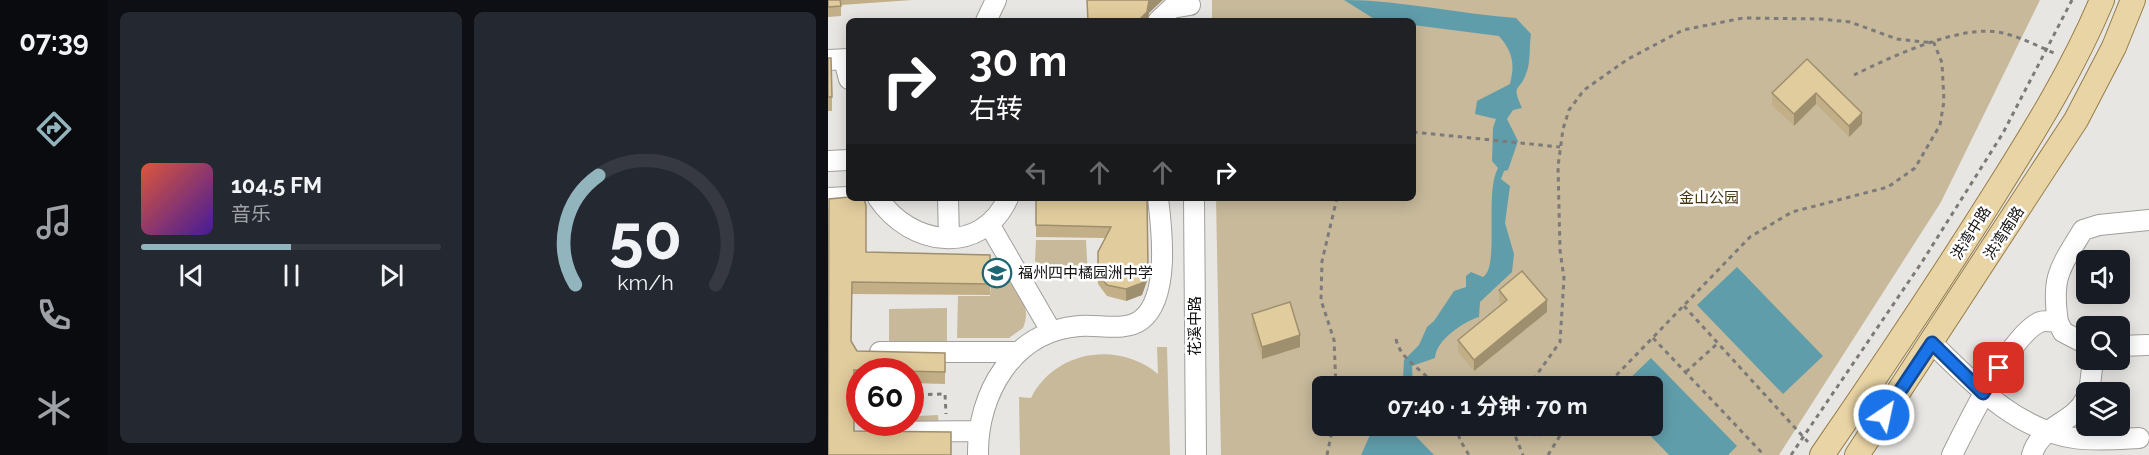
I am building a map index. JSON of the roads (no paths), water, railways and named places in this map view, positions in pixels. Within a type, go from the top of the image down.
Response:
[{"type":"main road","name":"洪湾中路","points":[[1817,451],[1919,315],[2045,114],[2090,30],[2102,0]]},
{"type":"main road","name":"洪湾南路","points":[[1857,455],[2076,120],[2114,47],[2133,0]]},
{"type":"street","points":[[987,18],[996,0]]},
{"type":"street","points":[[1161,18],[1172,8],[1190,9]]},
{"type":"street","points":[[828,161],[846,160]]},
{"type":"street","points":[[828,198],[846,197]]},
{"type":"street","points":[[880,201],[894,218],[906,227],[928,235],[950,238],[977,232],[989,224],[1006,201]]},
{"type":"street","points":[[948,201],[950,238]]},
{"type":"street","points":[[978,455],[978,431],[993,386],[1002,370],[1018,352],[1051,331],[1074,326],[1135,324],[1150,310],[1157,300],[1161,282],[1158,201]]},
{"type":"street","name":"花溪中路","points":[[1194,201],[1196,455]]},
{"type":"street","points":[[2076,339],[2063,332],[2058,322],[2054,295],[2057,272],[2083,230],[2099,225],[2149,220]]},
{"type":"street","points":[[989,224],[1051,331]]},
{"type":"street","points":[[1952,455],[1983,393],[1999,368],[2032,328],[2042,321],[2058,322]]},
{"type":"street","points":[[1932,343],[1983,393],[2020,418],[2046,431],[2077,439],[2139,438]]},
{"type":"street","points":[[2130,346],[2147,345]]},
{"type":"street","points":[[863,352],[1018,352]]},
{"type":"street","points":[[2032,455],[2046,431],[2076,411]]},
{"type":"street","points":[[924,431],[978,431]]},
{"type":"water","points":[[1344,0],[1387,2],[1516,18],[1531,34],[1528,70],[1517,89],[1522,108],[1513,110],[1507,119],[1518,141],[1508,170],[1504,171],[1501,179],[1510,186],[1505,223],[1514,254],[1512,272],[1480,302],[1479,317],[1445,338],[1435,358],[1412,366],[1412,376],[1403,376],[1404,360],[1419,345],[1427,327],[1434,321],[1454,291],[1466,287],[1466,276],[1471,272],[1483,277],[1488,270],[1492,245],[1492,194],[1498,168],[1492,161],[1493,128],[1496,119],[1475,114],[1477,101],[1510,84],[1512,70],[1512,58],[1499,36],[1416,25],[1416,18],[1373,18]]},
{"type":"water","points":[[1737,267],[1823,356],[1783,394],[1697,305]]},
{"type":"water","points":[[1651,358],[1737,446],[1728,455],[1669,455],[1651,436],[1663,436],[1663,376],[1632,376]]},
{"type":"water","points":[[1370,436],[1416,436],[1434,455],[1361,455]]},
{"type":"place","name":"福州四中橘园洲中学","points":[[997,273]]},
{"type":"park label","name":"金山公园","points":[[1709,198]]}]
